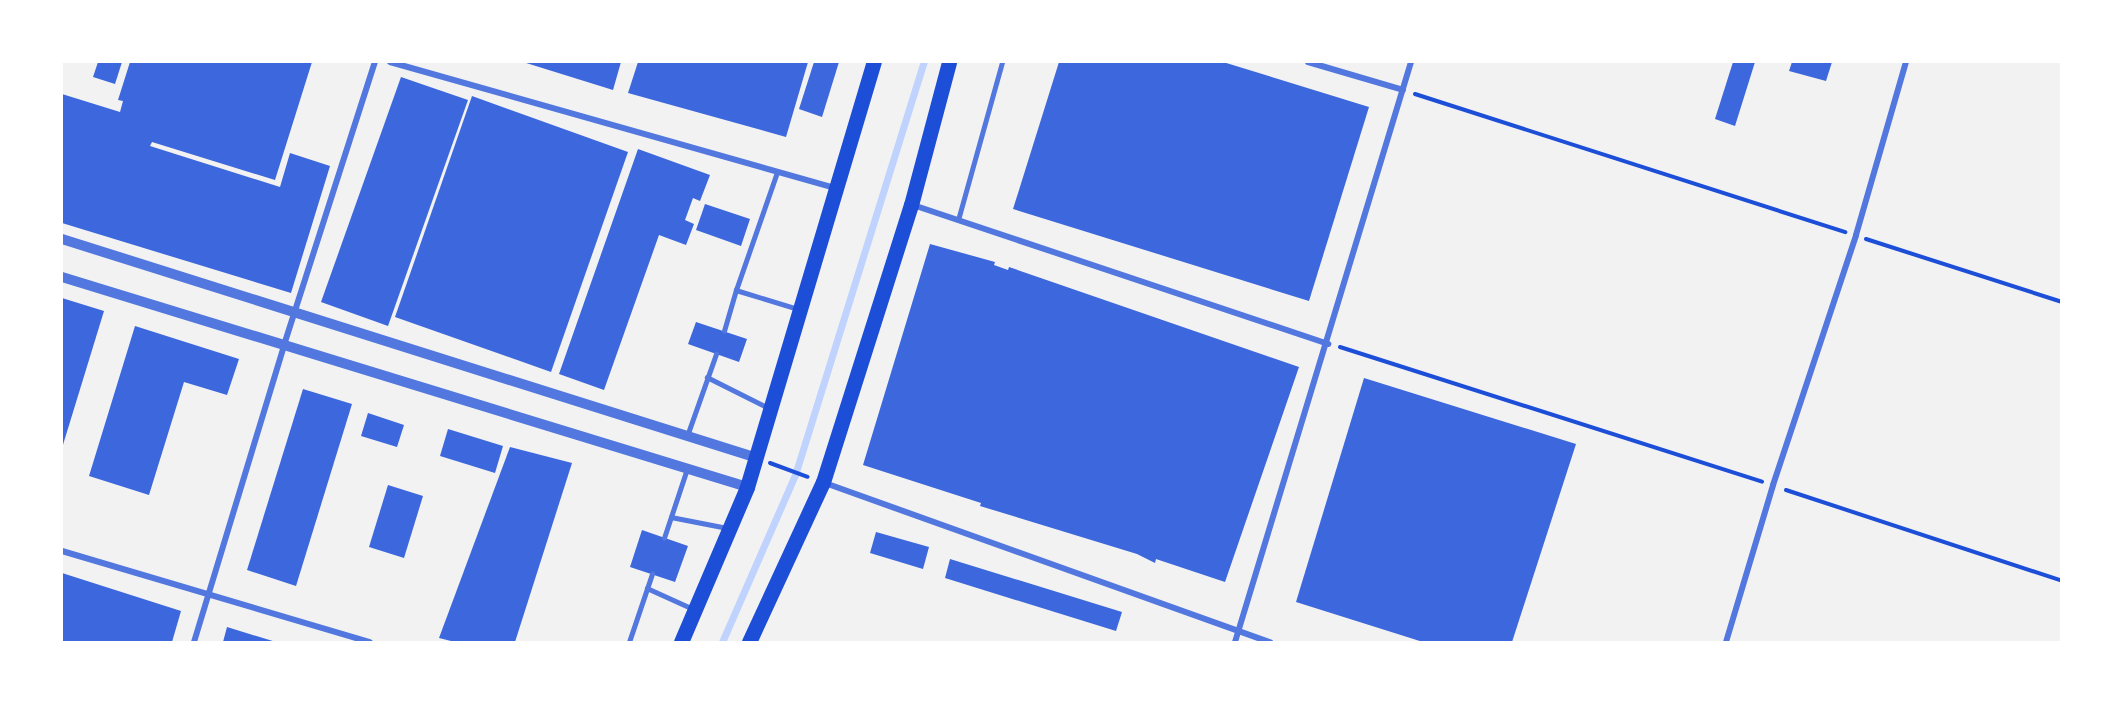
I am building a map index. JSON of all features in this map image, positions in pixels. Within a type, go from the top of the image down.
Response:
[{"type":"main road","points":[[681,642],[747,487],[757,458],[874,62]]},
{"type":"main road","points":[[749,642],[823,483],[911,205],[949,62]]},
{"type":"street","points":[[194,642],[284,345],[375,62]]},
{"type":"street","points":[[390,62],[835,188]]},
{"type":"street","points":[[1308,62],[1403,90]]},
{"type":"street","points":[[1235,642],[1328,344],[1411,62]]},
{"type":"street","points":[[1726,642],[1773,485],[1857,235],[1906,62]]},
{"type":"street","points":[[911,205],[1328,344]]},
{"type":"street","points":[[62,238],[757,458]]},
{"type":"street","points":[[62,277],[688,467],[747,487]]},
{"type":"street","points":[[823,483],[1270,642]]},
{"type":"street","points":[[62,551],[370,642]]},
{"type":"lane","points":[[958,220],[1002,62]]},
{"type":"lane","points":[[724,331],[777,172]]},
{"type":"lane","points":[[736,290],[800,309]]},
{"type":"lane","points":[[687,436],[716,354]]},
{"type":"lane","points":[[707,377],[771,410]]},
{"type":"lane","points":[[664,538],[688,467]]},
{"type":"lane","points":[[671,517],[729,529]]},
{"type":"lane","points":[[629,642],[652,574]]},
{"type":"lane","points":[[647,588],[694,610]]},
{"type":"path","points":[[1403,90],[2061,302]]},
{"type":"path","points":[[1328,344],[1773,485],[2061,580]]},
{"type":"path","points":[[789,470],[802,475]]},
{"type":"building","points":[[98,62],[122,62],[115,84],[93,77]]},
{"type":"building","points":[[130,62],[312,62],[275,180],[152,142],[150,146],[280,187],[290,153],[330,166],[291,293],[62,223],[62,94],[120,112],[123,101],[118,100]]},
{"type":"building","points":[[523,62],[621,62],[613,90]]},
{"type":"building","points":[[638,62],[808,62],[786,137],[628,93]]},
{"type":"building","points":[[814,62],[839,62],[822,117],[799,109]]},
{"type":"building","points":[[1059,62],[1223,62],[1369,107],[1309,301],[1013,209]]},
{"type":"building","points":[[1733,62],[1755,62],[1735,126],[1715,119]]},
{"type":"building","points":[[1792,62],[1832,62],[1826,81],[1789,71]]},
{"type":"building","points":[[401,77],[468,100],[388,326],[321,302]]},
{"type":"building","points":[[472,96],[628,152],[551,372],[395,317]]},
{"type":"building","points":[[638,149],[710,175],[700,201],[693,198],[685,220],[694,224],[686,245],[659,235],[604,390],[559,374]]},
{"type":"building","points":[[705,204],[750,219],[741,246],[696,230]]},
{"type":"building","points":[[930,244],[995,262],[994,265],[1008,270],[1009,267],[1299,367],[1225,582],[1156,559],[1155,563],[1137,554],[980,506],[981,503],[863,465]]},
{"type":"building","points":[[62,298],[104,311],[62,448]]},
{"type":"building","points":[[696,322],[747,339],[739,362],[688,344]]},
{"type":"building","points":[[135,326],[239,359],[227,395],[184,382],[149,495],[89,476]]},
{"type":"building","points":[[1364,378],[1576,444],[1512,642],[1423,642],[1296,602]]},
{"type":"building","points":[[303,389],[352,404],[296,586],[247,570]]},
{"type":"building","points":[[368,413],[404,425],[397,447],[361,436]]},
{"type":"building","points":[[448,429],[503,446],[495,473],[440,456]]},
{"type":"building","points":[[510,447],[572,463],[515,642],[455,642],[439,638]]},
{"type":"building","points":[[388,485],[423,496],[404,558],[369,547]]},
{"type":"building","points":[[642,530],[688,546],[675,582],[630,567]]},
{"type":"building","points":[[876,532],[929,547],[923,569],[870,553]]},
{"type":"building","points":[[950,559],[1122,612],[1116,631],[945,578]]},
{"type":"building","points":[[62,573],[181,611],[172,642],[62,642]]},
{"type":"building","points":[[227,627],[276,642],[223,642]]},
{"type":"waterway","points":[[722,642],[795,475],[924,62]]}]
